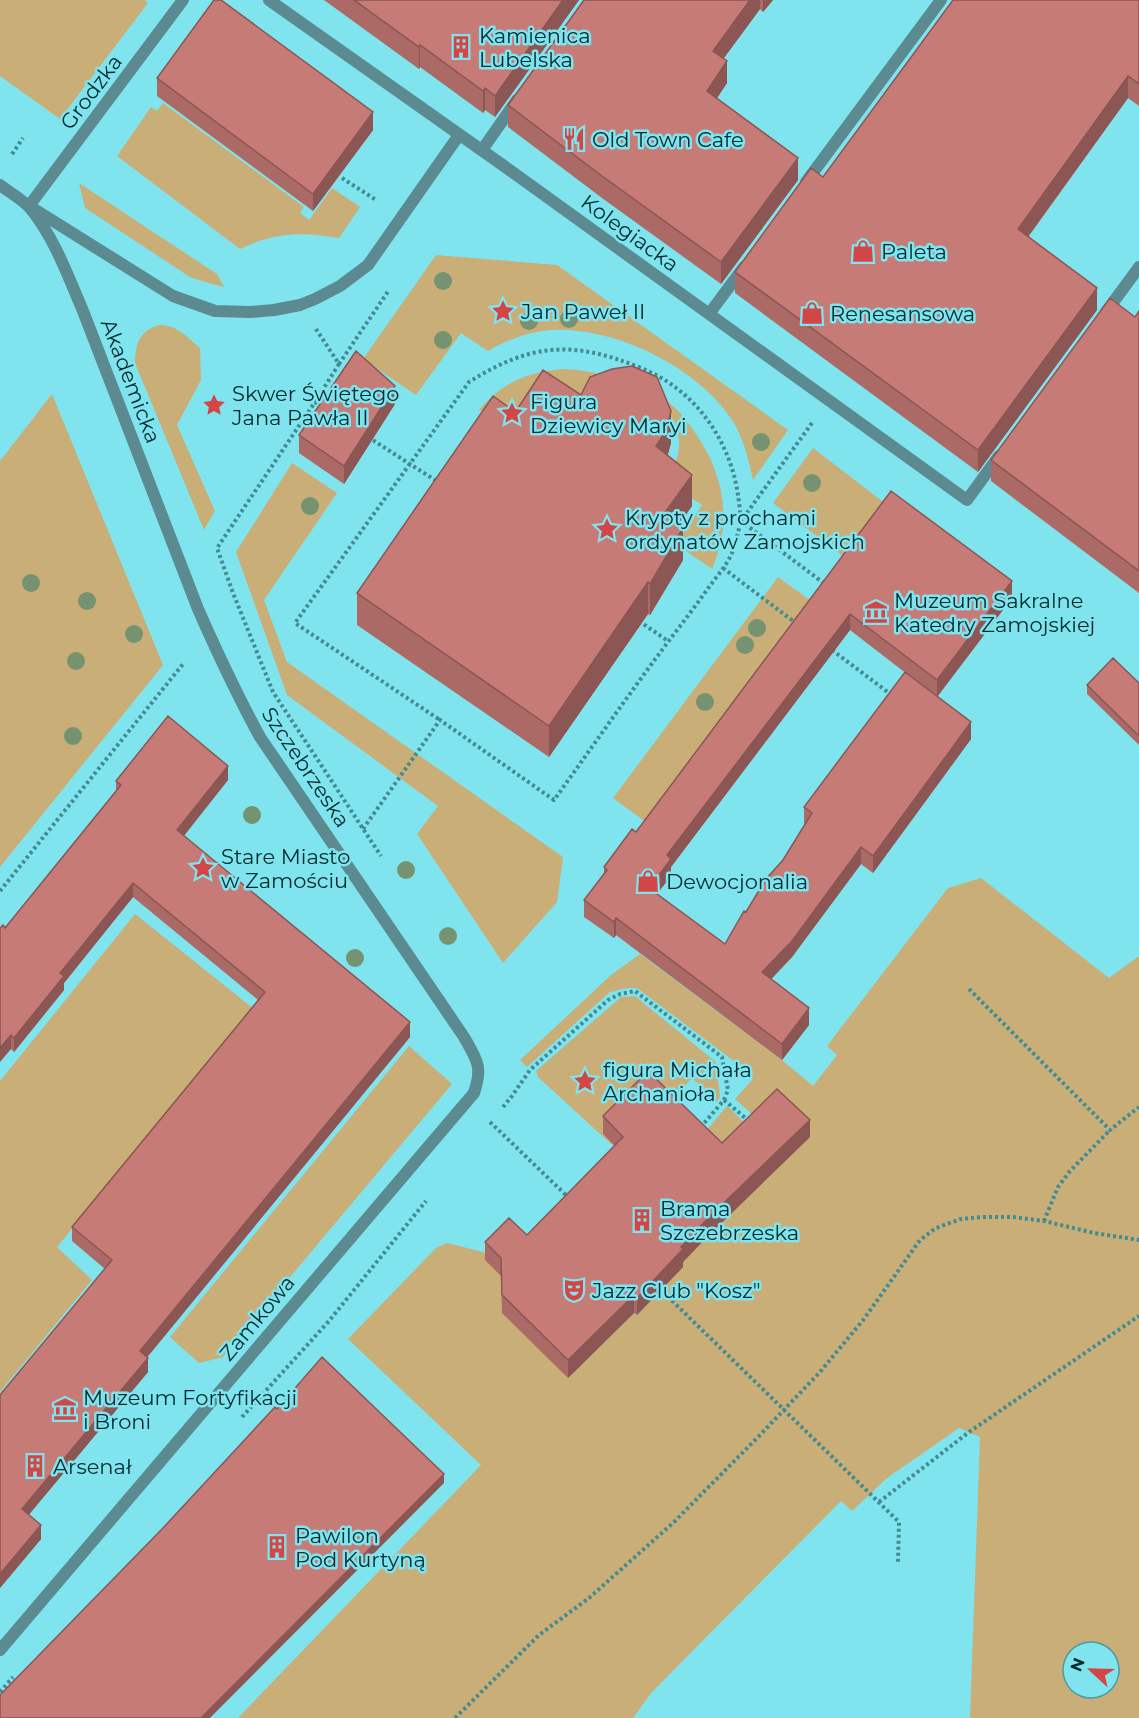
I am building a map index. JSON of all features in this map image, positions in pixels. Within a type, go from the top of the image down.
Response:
[{"type":"street","name":"Grodzka","points":[[29,206],[183,0]]},
{"type":"street","name":"Kolegiacka","points":[[269,0],[482,150],[967,500],[1008,444]]},
{"type":"street","points":[[801,189],[941,0]]},
{"type":"street","points":[[482,150],[522,94]]},
{"type":"street","points":[[29,206],[173,296],[215,311],[274,310],[315,299],[340,286],[368,265],[459,135]]},
{"type":"street","name":"Akademicka","points":[[0,185],[29,206],[63,262],[198,609]]},
{"type":"street","points":[[709,314],[752,256]]},
{"type":"street","points":[[1098,323],[1139,267]]},
{"type":"street","name":"Szczebrzeska","points":[[198,609],[240,700],[260,736],[464,1037],[478,1064],[479,1077],[474,1093]]},
{"type":"street","name":"Zamkowa","points":[[0,1650],[474,1093]]},
{"type":"path","points":[[12,154],[23,138]]},
{"type":"path","points":[[342,178],[382,203]]},
{"type":"path","points":[[300,304],[339,364],[217,548],[273,692],[383,859]]},
{"type":"path","points":[[800,439],[741,521],[733,551],[723,568],[554,800],[295,623],[469,382],[501,363],[532,352],[562,349],[605,356],[642,368],[678,388],[705,416],[723,444],[735,477],[741,521],[831,588]]},
{"type":"path","points":[[315,402],[329,411]]},
{"type":"path","points":[[365,435],[444,486]]},
{"type":"path","points":[[723,568],[802,628]]},
{"type":"path","points":[[639,621],[668,641]]},
{"type":"path","points":[[826,645],[895,697]]},
{"type":"path","points":[[0,891],[183,664]]},
{"type":"path","points":[[363,828],[440,720]]},
{"type":"path","points":[[969,989],[1110,1130]]},
{"type":"path","points":[[508,1090],[512,1096],[530,1070],[609,1000],[620,994],[635,991],[722,1057],[728,1090],[724,1100],[695,1133]]},
{"type":"path","points":[[724,1100],[753,1124]]},
{"type":"path","points":[[1044,1221],[1058,1187],[1070,1171],[1110,1130],[1139,1107]]},
{"type":"path","points":[[490,1122],[575,1204]]},
{"type":"path","points":[[455,1718],[539,1635],[589,1598],[674,1522],[761,1434],[820,1372],[864,1319],[920,1240],[936,1228],[961,1219],[993,1217],[1044,1221],[1139,1240]]},
{"type":"path","points":[[658,1288],[899,1522],[898,1562]]},
{"type":"path","points":[[879,1502],[969,1432],[1139,1316]]},
{"type":"shaded area","points":[[0,0],[144,0],[148,3],[60,119],[0,76]]},
{"type":"shaded area","points":[[163,103],[304,207],[300,213],[309,220],[332,188],[360,207],[339,238],[300,234],[277,236],[240,249],[117,156],[151,107],[157,111]]},
{"type":"shaded area","points":[[79,183],[217,274],[224,287],[190,277],[85,208]]},
{"type":"shaded area","points":[[436,255],[557,265],[788,430],[753,480],[738,430],[720,404],[703,387],[661,358],[638,347],[614,338],[567,330],[546,330],[526,334],[488,351],[461,333],[416,395],[363,359]]},
{"type":"shaded area","points":[[160,325],[177,329],[200,348],[201,380],[177,425],[215,511],[204,530],[135,363],[136,350],[143,334]]},
{"type":"shaded area","points":[[562,369],[600,374],[637,387],[667,401],[687,421],[712,463],[722,497],[722,533],[712,569],[676,544],[702,505],[666,481],[676,462],[679,445],[676,427],[666,408],[513,433],[479,410],[497,392],[516,380],[537,373]]},
{"type":"shaded area","points":[[52,394],[163,665],[0,867],[0,461]]},
{"type":"shaded area","points":[[813,448],[891,508],[851,562],[773,503]]},
{"type":"shaded area","points":[[292,463],[337,493],[264,600],[287,662],[563,857],[557,902],[503,963],[417,834],[438,806],[287,695],[236,552]]},
{"type":"shaded area","points":[[778,577],[818,606],[647,823],[613,798]]},
{"type":"shaded area","points":[[981,878],[1109,978],[1139,956],[1139,1718],[970,1718],[980,1437],[959,1428],[887,1478],[852,1511],[841,1501],[652,1692],[633,1718],[238,1718],[481,1465],[348,1339],[436,1248],[447,1243],[491,1254],[508,1283],[502,1291],[502,1302],[568,1378],[634,1313],[637,1315],[683,1267],[671,1172],[727,1106],[745,1123],[753,1115],[735,1099],[752,1080],[751,1074],[637,988],[610,992],[527,1067],[520,1060],[611,975],[640,954],[782,1060],[813,1086],[837,1055],[827,1046],[948,888]]},
{"type":"shaded area","points":[[135,914],[254,1009],[57,1247],[92,1280],[0,1392],[0,1081]]},
{"type":"shaded area","points":[[635,996],[716,1062],[720,1097],[717,1102],[692,1078],[623,1155],[538,1077],[536,1071],[621,997]]},
{"type":"shaded area","points":[[409,1046],[452,1084],[223,1357],[199,1363],[170,1337]]},
{"type":"building","points":[[214,0],[221,0],[373,112],[313,194],[157,78]]},
{"type":"building","name":"Kamienica Lubelska","points":[[354,0],[563,0],[495,96],[485,88],[483,91]]},
{"type":"building","points":[[584,0],[750,0],[713,51],[727,61],[707,91],[798,158],[721,262],[508,105]]},
{"type":"building","points":[[953,0],[1139,0],[1139,84],[1128,76],[1018,229],[1097,288],[978,450],[735,272],[811,168],[823,177]]},
{"type":"building","points":[[1110,298],[1135,317],[1139,311],[1139,571],[991,460]]},
{"type":"building","points":[[356,351],[395,386],[344,466],[299,435]]},
{"type":"building","points":[[632,366],[657,377],[671,411],[666,431],[656,446],[692,475],[664,514],[683,528],[650,584],[648,582],[549,726],[357,593],[493,396],[514,411],[543,370],[581,395],[590,377],[612,369]]},
{"type":"building","points":[[891,491],[1012,581],[937,680],[850,614],[667,855],[671,859],[649,888],[725,944],[744,911],[746,912],[766,879],[783,860],[812,813],[804,807],[905,672],[971,722],[873,856],[861,847],[792,941],[762,972],[809,1008],[782,1044],[616,918],[614,922],[584,900],[607,870],[604,867],[632,829],[636,832]]},
{"type":"building","points":[[1113,658],[1139,683],[1139,736],[1087,685]]},
{"type":"building","points":[[168,716],[228,766],[177,830],[410,1022],[140,1351],[148,1358],[22,1509],[41,1525],[0,1574],[0,1395],[112,1260],[72,1227],[265,992],[133,883],[60,973],[64,976],[14,1038],[11,1035],[0,1048],[0,928],[3,925],[5,928],[121,785],[116,781]]},
{"type":"building","name":"Brama Szczebrzeska","points":[[648,1071],[722,1143],[777,1089],[810,1120],[708,1218],[681,1247],[683,1249],[637,1298],[634,1295],[568,1360],[502,1295],[501,1258],[485,1242],[509,1218],[527,1235],[623,1137],[603,1116]]},
{"type":"building","name":"Pawilon Pod Kurtyną","points":[[322,1357],[444,1474],[201,1718],[0,1718],[0,1695],[163,1528],[275,1407],[277,1409]]},
{"type":"place","name":"Kamienica Lubelska","points":[[461,47]]},
{"type":"place","name":"Old Town Cafe","points":[[574,139]]},
{"type":"place","name":"Paleta","points":[[863,251]]},
{"type":"place","name":"Jan Paweł II","points":[[503,311]]},
{"type":"place","name":"Renesansowa","points":[[812,313]]},
{"type":"place","name":"Skwer Świętego Jana Pawła II","points":[[214,405]]},
{"type":"place","name":"Figura Dziewicy Maryi","points":[[512,413]]},
{"type":"place","name":"Krypty z prochami ordynatów Zamojskich","points":[[607,529]]},
{"type":"place","name":"Muzeum Sakralne Katedry Zamojskiej","points":[[876,612]]},
{"type":"place","name":"Stare Miasto w Zamościu","points":[[203,868]]},
{"type":"place","name":"Dewocjonalia","points":[[648,881]]},
{"type":"place","name":"figura Michała Archanioła","points":[[585,1081]]},
{"type":"place","name":"Brama Szczebrzeska","points":[[642,1220]]},
{"type":"place","name":"Jazz Club \"Kosz\"","points":[[574,1290]]},
{"type":"place","name":"Muzeum Fortyfikacji i Broni","points":[[65,1409]]},
{"type":"place","name":"Arsenał","points":[[35,1466]]},
{"type":"place","name":"Pawilon Pod Kurtyną","points":[[277,1547]]}]
